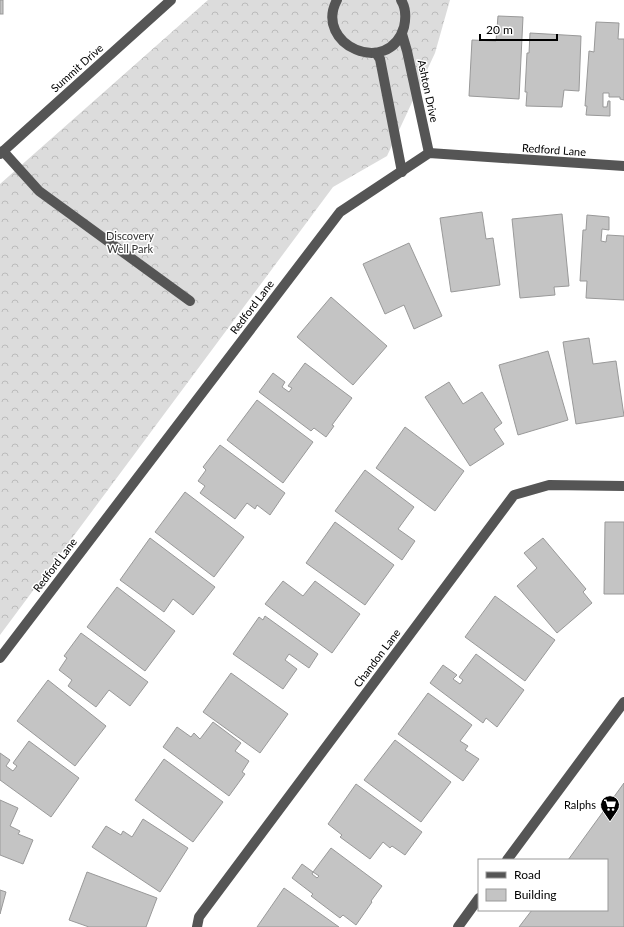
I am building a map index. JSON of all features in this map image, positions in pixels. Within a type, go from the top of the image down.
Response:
[{"type":"street","name":"Summit Drive","points":[[2,152],[171,0]]},
{"type":"street","name":"Ashton Drive","points":[[401,0],[404,6],[406,20],[402,34],[429,154]]},
{"type":"street","points":[[333,2],[333,18],[336,30],[342,41],[352,49],[364,53],[386,49],[395,43],[402,34]]},
{"type":"street","points":[[376,52],[380,59],[402,172]]},
{"type":"street","points":[[2,152],[39,191],[190,301]]},
{"type":"street","name":"Redford Lane","points":[[0,658],[340,212],[429,154],[624,166]]},
{"type":"street","name":"Chandon Lane","points":[[197,927],[199,917],[514,495],[549,485],[624,486]]},
{"type":"street","points":[[508,859],[624,702]]},
{"type":"street","points":[[458,927],[478,899]]},
{"type":"green space","name":"Discovery Well Park","points":[[208,0],[450,0],[435,53],[387,156],[333,187],[0,635],[0,184]]},
{"type":"building","points":[[0,0],[3,0],[3,14],[0,14]]},
{"type":"building","points":[[498,16],[523,17],[519,99],[469,96],[472,40],[496,41]]},
{"type":"building","points":[[596,22],[619,23],[618,39],[624,39],[624,100],[620,99],[620,97],[609,97],[609,93],[603,93],[603,107],[607,107],[608,101],[610,101],[610,116],[586,115],[587,106],[585,106],[589,51],[594,52]]},
{"type":"building","points":[[530,33],[581,36],[579,91],[564,90],[562,107],[526,106],[527,92],[525,92],[527,53],[529,53]]},
{"type":"building","points":[[482,212],[486,239],[493,238],[500,285],[451,292],[440,218]]},
{"type":"building","points":[[562,214],[569,286],[554,287],[555,295],[520,298],[512,219]]},
{"type":"building","points":[[587,215],[609,217],[609,230],[602,229],[601,241],[606,242],[607,235],[624,236],[624,300],[586,298],[587,281],[580,281],[583,230],[586,230]]},
{"type":"building","points":[[409,243],[442,316],[414,329],[404,305],[385,314],[363,264]]},
{"type":"building","points":[[331,297],[387,346],[353,385],[297,337]]},
{"type":"building","points":[[589,338],[593,364],[616,361],[624,416],[576,424],[563,342]]},
{"type":"building","points":[[548,351],[568,420],[518,435],[499,365]]},
{"type":"building","points":[[305,363],[352,398],[332,425],[334,426],[326,437],[314,428],[311,431],[259,392],[273,373],[285,382],[282,387],[289,392],[292,388],[288,386]]},
{"type":"building","points":[[449,382],[463,404],[482,392],[502,423],[494,429],[504,444],[470,466],[425,397]]},
{"type":"building","points":[[257,400],[313,442],[283,483],[227,440]]},
{"type":"building","points":[[405,427],[464,471],[435,511],[376,468]]},
{"type":"building","points":[[220,445],[285,493],[270,515],[257,505],[255,509],[247,503],[235,519],[200,493],[205,486],[198,481],[206,470],[203,467]]},
{"type":"building","points":[[365,470],[414,507],[398,529],[415,541],[402,560],[335,511]]},
{"type":"building","points":[[185,492],[244,537],[214,577],[155,532]]},
{"type":"building","points":[[335,522],[394,565],[365,605],[306,563]]},
{"type":"building","points":[[605,522],[624,522],[624,594],[604,594]]},
{"type":"building","points":[[150,538],[215,587],[193,615],[173,599],[164,612],[120,580]]},
{"type":"building","points":[[543,538],[586,589],[583,592],[592,603],[557,633],[517,586],[537,568],[524,553]]},
{"type":"building","points":[[283,581],[303,596],[315,581],[360,614],[332,653],[265,604]]},
{"type":"building","points":[[117,587],[175,631],[145,671],[87,627]]},
{"type":"building","points":[[495,596],[555,640],[525,681],[465,637]]},
{"type":"building","points":[[265,616],[318,654],[309,668],[289,654],[285,660],[297,669],[283,689],[233,654],[259,617],[263,620]]},
{"type":"building","points":[[81,633],[148,682],[130,706],[109,690],[96,707],[68,686],[72,680],[59,670],[67,658],[64,656]]},
{"type":"building","points":[[476,654],[524,690],[497,727],[486,718],[483,723],[430,683],[443,665],[457,675],[453,679],[460,684],[463,680],[459,677]]},
{"type":"building","points":[[231,673],[288,714],[260,753],[203,712]]},
{"type":"building","points":[[48,680],[106,726],[75,766],[17,721]]},
{"type":"building","points":[[428,693],[472,725],[460,741],[468,746],[465,750],[479,759],[463,781],[398,734]]},
{"type":"building","points":[[213,722],[241,743],[235,751],[249,761],[242,772],[245,774],[229,796],[163,747],[177,727],[191,737],[194,733],[200,739]]},
{"type":"building","points":[[395,740],[451,782],[421,822],[364,780]]},
{"type":"building","points":[[29,741],[79,778],[51,817],[0,780],[0,753],[10,760],[6,766],[13,771],[17,766],[13,763]]},
{"type":"building","points":[[164,759],[223,802],[193,842],[135,800]]},
{"type":"building","name":"Ralphs","points":[[624,783],[624,927],[519,927],[531,911],[608,911],[608,859],[569,859]]},
{"type":"building","points":[[356,784],[422,832],[405,855],[392,846],[390,848],[383,842],[370,859],[340,837],[342,835],[328,824]]},
{"type":"building","points":[[0,800],[18,808],[10,826],[20,831],[18,834],[33,840],[23,864],[0,855]]},
{"type":"building","points":[[143,819],[188,848],[160,892],[92,847],[106,826],[121,835],[123,831],[132,837]]},
{"type":"building","points":[[331,848],[382,886],[356,925],[343,915],[340,918],[311,896],[313,894],[292,878],[302,864],[313,872]],"holes":[[[313,872],[319,876],[317,878],[312,874]]]},
{"type":"building","points":[[87,872],[157,898],[146,927],[89,927],[69,920]]},
{"type":"building","points":[[284,888],[339,927],[257,927]]},
{"type":"building","points":[[0,890],[6,892],[0,914]]},
{"type":"place","name":"Ralphs","points":[[610,822]]}]
